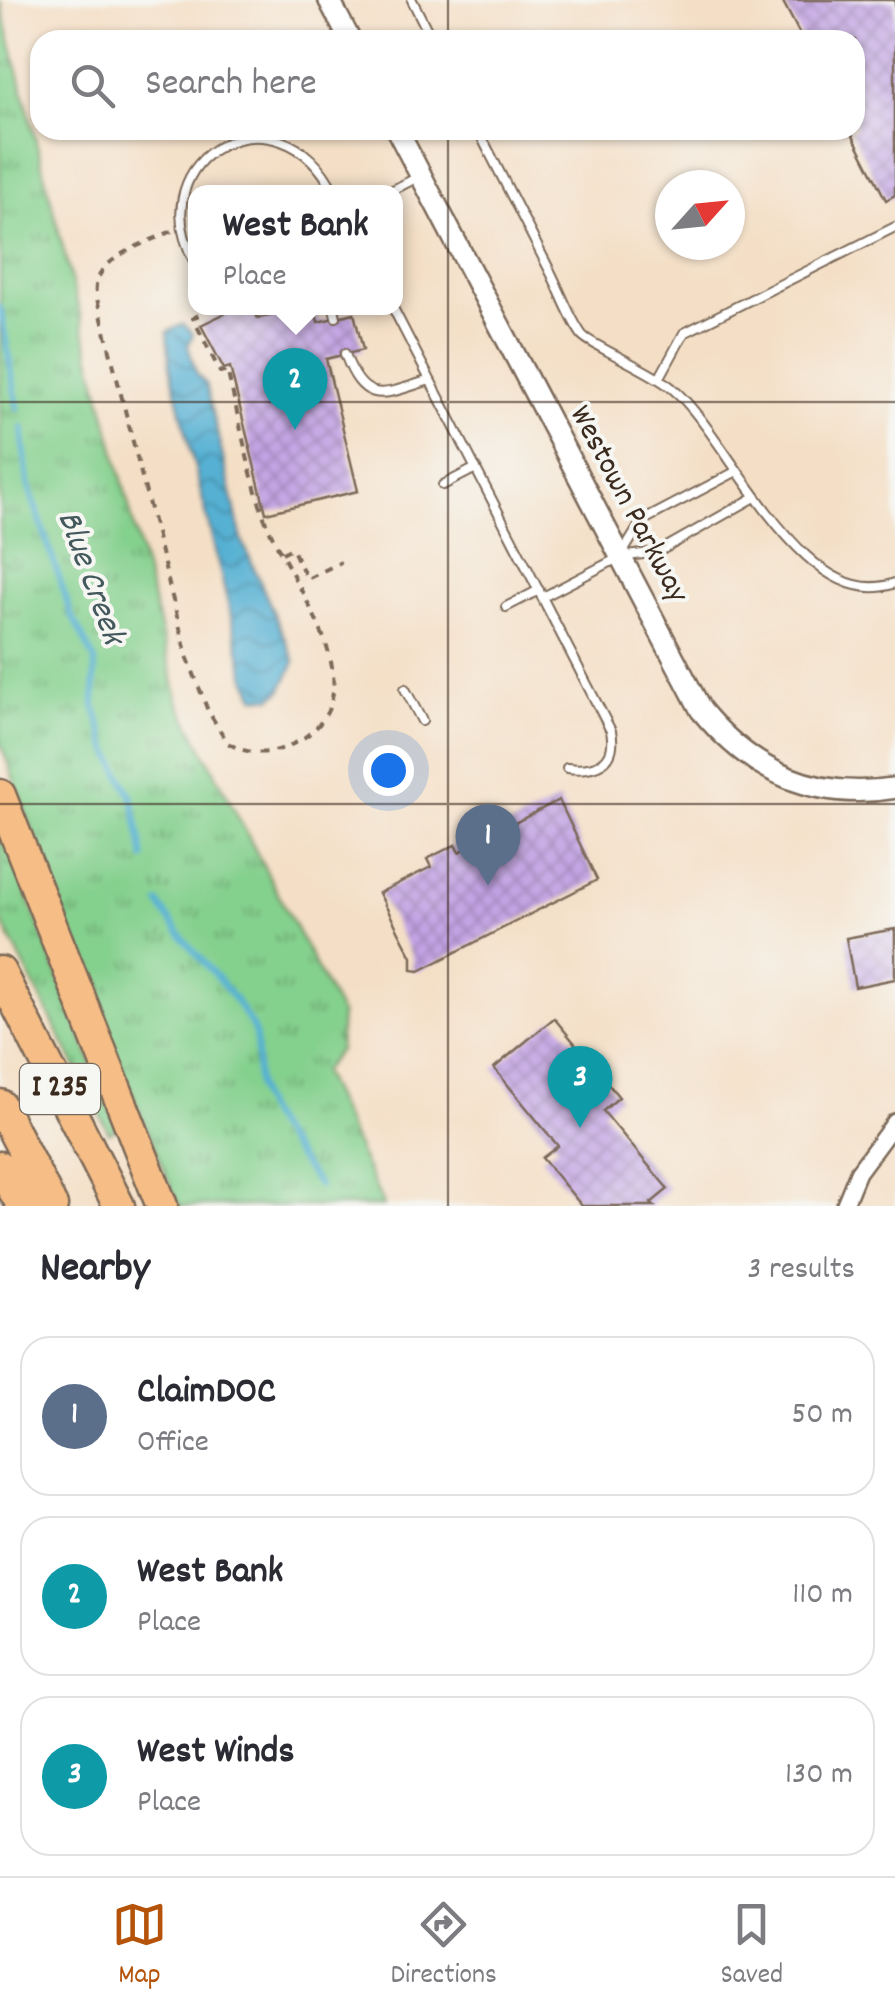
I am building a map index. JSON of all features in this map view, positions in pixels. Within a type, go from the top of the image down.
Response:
[{"type":"highway","points":[[0,794],[162,1206]]},
{"type":"highway","name":"I 235","points":[[0,972],[119,1206]]},
{"type":"highway","name":"I 235","points":[[0,1106],[52,1206]]},
{"type":"highway","points":[[0,1166],[23,1206]]},
{"type":"street","points":[[329,0],[345,30]]},
{"type":"street","name":"Westown Parkway","points":[[403,140],[701,710],[726,740],[756,764],[790,782],[828,791],[866,793],[895,788]]},
{"type":"street","points":[[844,1206],[858,1172],[895,1122]]},
{"type":"lane","points":[[412,0],[427,30]]},
{"type":"lane","points":[[188,244],[181,226],[180,203],[190,174],[210,152],[235,140]]},
{"type":"lane","points":[[279,140],[296,146],[319,166],[330,185]]},
{"type":"lane","points":[[483,140],[584,338],[641,364],[659,378],[704,422],[783,532],[851,587],[875,590],[895,582]]},
{"type":"lane","points":[[403,185],[421,176]]},
{"type":"lane","points":[[659,378],[684,333],[895,227]]},
{"type":"lane","points":[[397,315],[613,742],[609,756],[594,769],[567,768]]},
{"type":"lane","points":[[345,354],[358,385],[368,392],[382,394],[430,380]]},
{"type":"lane","points":[[443,485],[476,468]]},
{"type":"lane","points":[[620,557],[642,520],[737,471]]},
{"type":"lane","points":[[506,607],[620,557],[658,552],[755,498]]},
{"type":"lane","points":[[405,689],[422,721]]},
{"type":"path","points":[[181,226],[106,265],[97,277],[96,295],[186,656],[220,734],[248,753],[292,745],[329,714],[335,700],[330,652],[262,514],[228,370],[220,372],[193,318],[200,315]]},
{"type":"path","points":[[282,553],[292,548],[307,579],[340,562]]},
{"type":"green space","points":[[0,0],[30,118],[30,140],[36,140],[179,703],[341,1015],[339,1050],[322,1072],[384,1206],[179,1206],[101,1020],[0,742]]},
{"type":"green space","points":[[0,825],[117,1128],[109,1133],[0,918]]},
{"type":"water","points":[[183,324],[193,334],[188,346],[197,375],[206,384],[242,540],[295,662],[281,691],[272,698],[255,697],[246,678],[170,366],[167,332]]},
{"type":"building","points":[[782,0],[895,0],[895,195],[886,200],[855,140],[865,140],[865,30],[798,30]]},
{"type":"building","points":[[222,315],[258,318],[316,315],[318,322],[354,315],[363,350],[326,359],[358,491],[266,513],[230,367],[224,369],[201,325]]},
{"type":"building","points":[[559,800],[597,880],[419,971],[412,970],[412,957],[379,893],[431,867],[427,859],[455,845],[459,852]]},
{"type":"building","points":[[895,929],[895,979],[855,987],[846,938]]},
{"type":"building","points":[[554,1018],[619,1097],[603,1111],[668,1189],[651,1203],[654,1206],[582,1206],[542,1158],[558,1146],[494,1068]]},
{"type":"waterway","name":"Blue Creek","points":[[0,307],[18,408]]},
{"type":"waterway","name":"Blue Creek","points":[[22,427],[28,484],[71,614],[95,661],[94,705],[107,746],[133,800],[144,858]]},
{"type":"waterway","name":"Blue Creek","points":[[159,903],[252,1027],[262,1101],[275,1127],[319,1186]]},
{"type":"place","name":"West Bank","points":[[295,430]]},
{"type":"place","name":"ClaimDOC","points":[[488,886]]},
{"type":"place","name":"West Winds","points":[[580,1128]]}]
